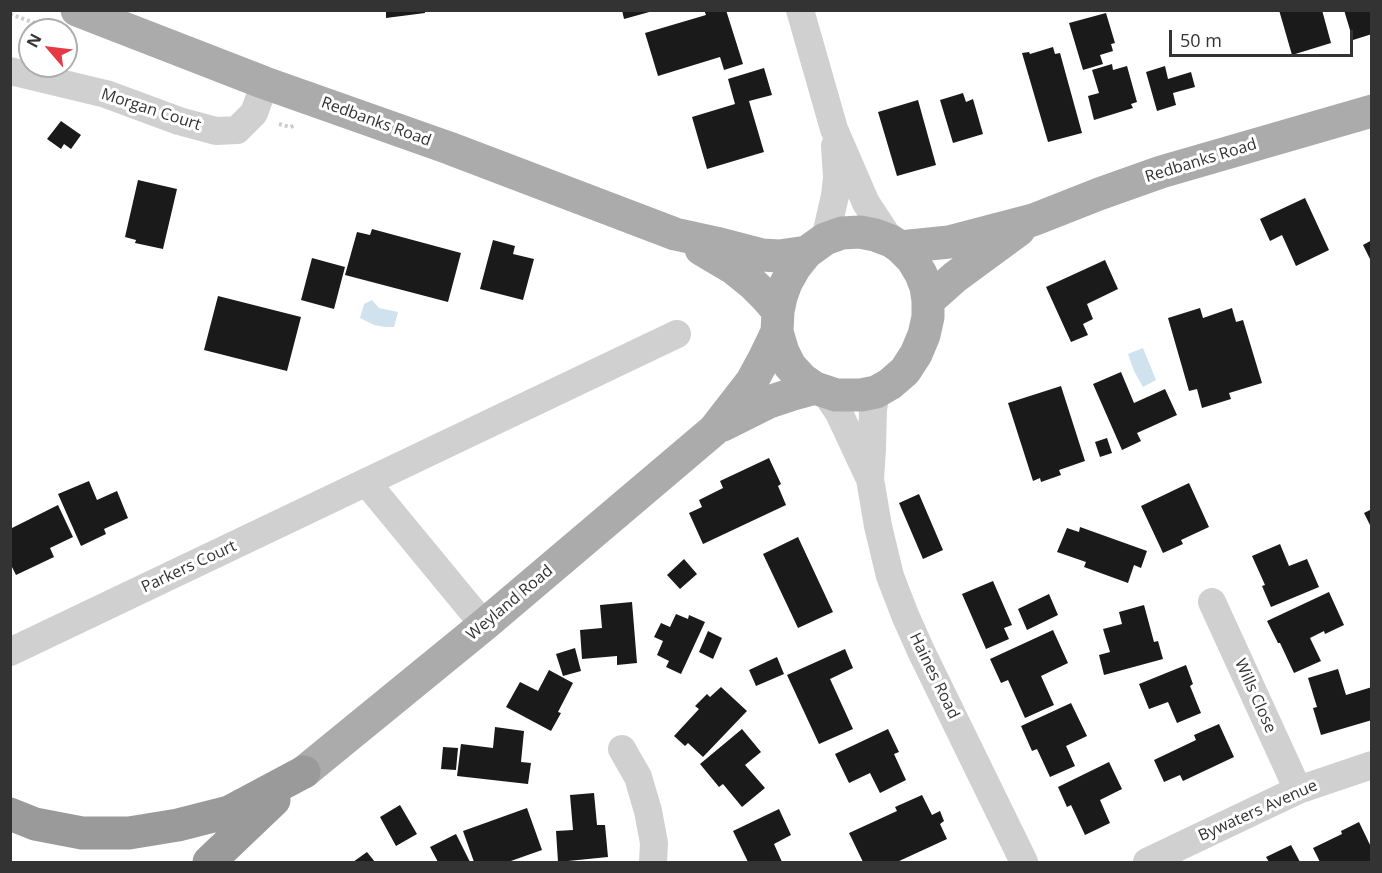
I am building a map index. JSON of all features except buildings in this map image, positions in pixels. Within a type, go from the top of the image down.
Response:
[{"type":"highway","points":[[10,814],[35,824],[82,832],[129,833],[178,825],[229,812],[304,772]]},
{"type":"highway","points":[[209,862],[304,772]]},
{"type":"main road","name":"Redbanks Road","points":[[78,31],[265,82],[675,234],[762,255],[779,256],[816,245]]},
{"type":"main road","name":"Redbanks Road","points":[[895,244],[949,242],[1033,220],[1161,172],[1371,111]]},
{"type":"main road","name":"Redbanks Road","points":[[928,301],[955,277],[1033,220]]},
{"type":"main road","points":[[860,232],[874,235],[895,244],[912,259],[921,274],[928,301],[928,317],[924,335],[905,371],[876,392],[844,396],[820,390],[802,379],[790,366],[783,352],[777,322],[781,297],[795,267],[816,245],[842,233],[860,232]]},
{"type":"main road","name":"Redbanks Road","points":[[675,234],[733,268],[766,297],[777,322]]},
{"type":"main road","name":"Weyland Road","points":[[304,772],[484,625],[714,430],[752,381],[764,358],[777,322]]},
{"type":"main road","name":"Weyland Road","points":[[714,430],[769,402],[793,394],[820,390]]},
{"type":"street","points":[[800,10],[834,129],[866,203],[895,244]]},
{"type":"street","name":"Morgan Court","points":[[10,71],[106,94],[179,121],[216,131],[237,130],[254,113],[265,82]]},
{"type":"street","points":[[816,245],[835,196],[837,177],[834,129]]},
{"type":"street","name":"Parkers Court","points":[[10,652],[677,334]]},
{"type":"street","name":"Haines Road","points":[[820,390],[839,413],[870,480]]},
{"type":"street","name":"Haines Road","points":[[876,392],[873,409],[870,480],[890,576],[905,615],[1024,862]]},
{"type":"street","points":[[367,483],[484,625]]},
{"type":"street","name":"Wills Close","points":[[1212,602],[1298,790]]},
{"type":"street","points":[[622,749],[638,777],[648,811],[654,843],[653,862]]},
{"type":"street","name":"Bywaters Avenue","points":[[1147,862],[1298,790],[1371,765]]},
{"type":"path","points":[[10,14],[27,18]]},
{"type":"path","points":[[279,124],[290,127],[299,124]]},
{"type":"water","points":[[372,300],[379,308],[398,312],[394,327],[374,325],[360,318],[364,304]]},
{"type":"water","points":[[1143,348],[1156,380],[1143,387],[1128,354]]}]
